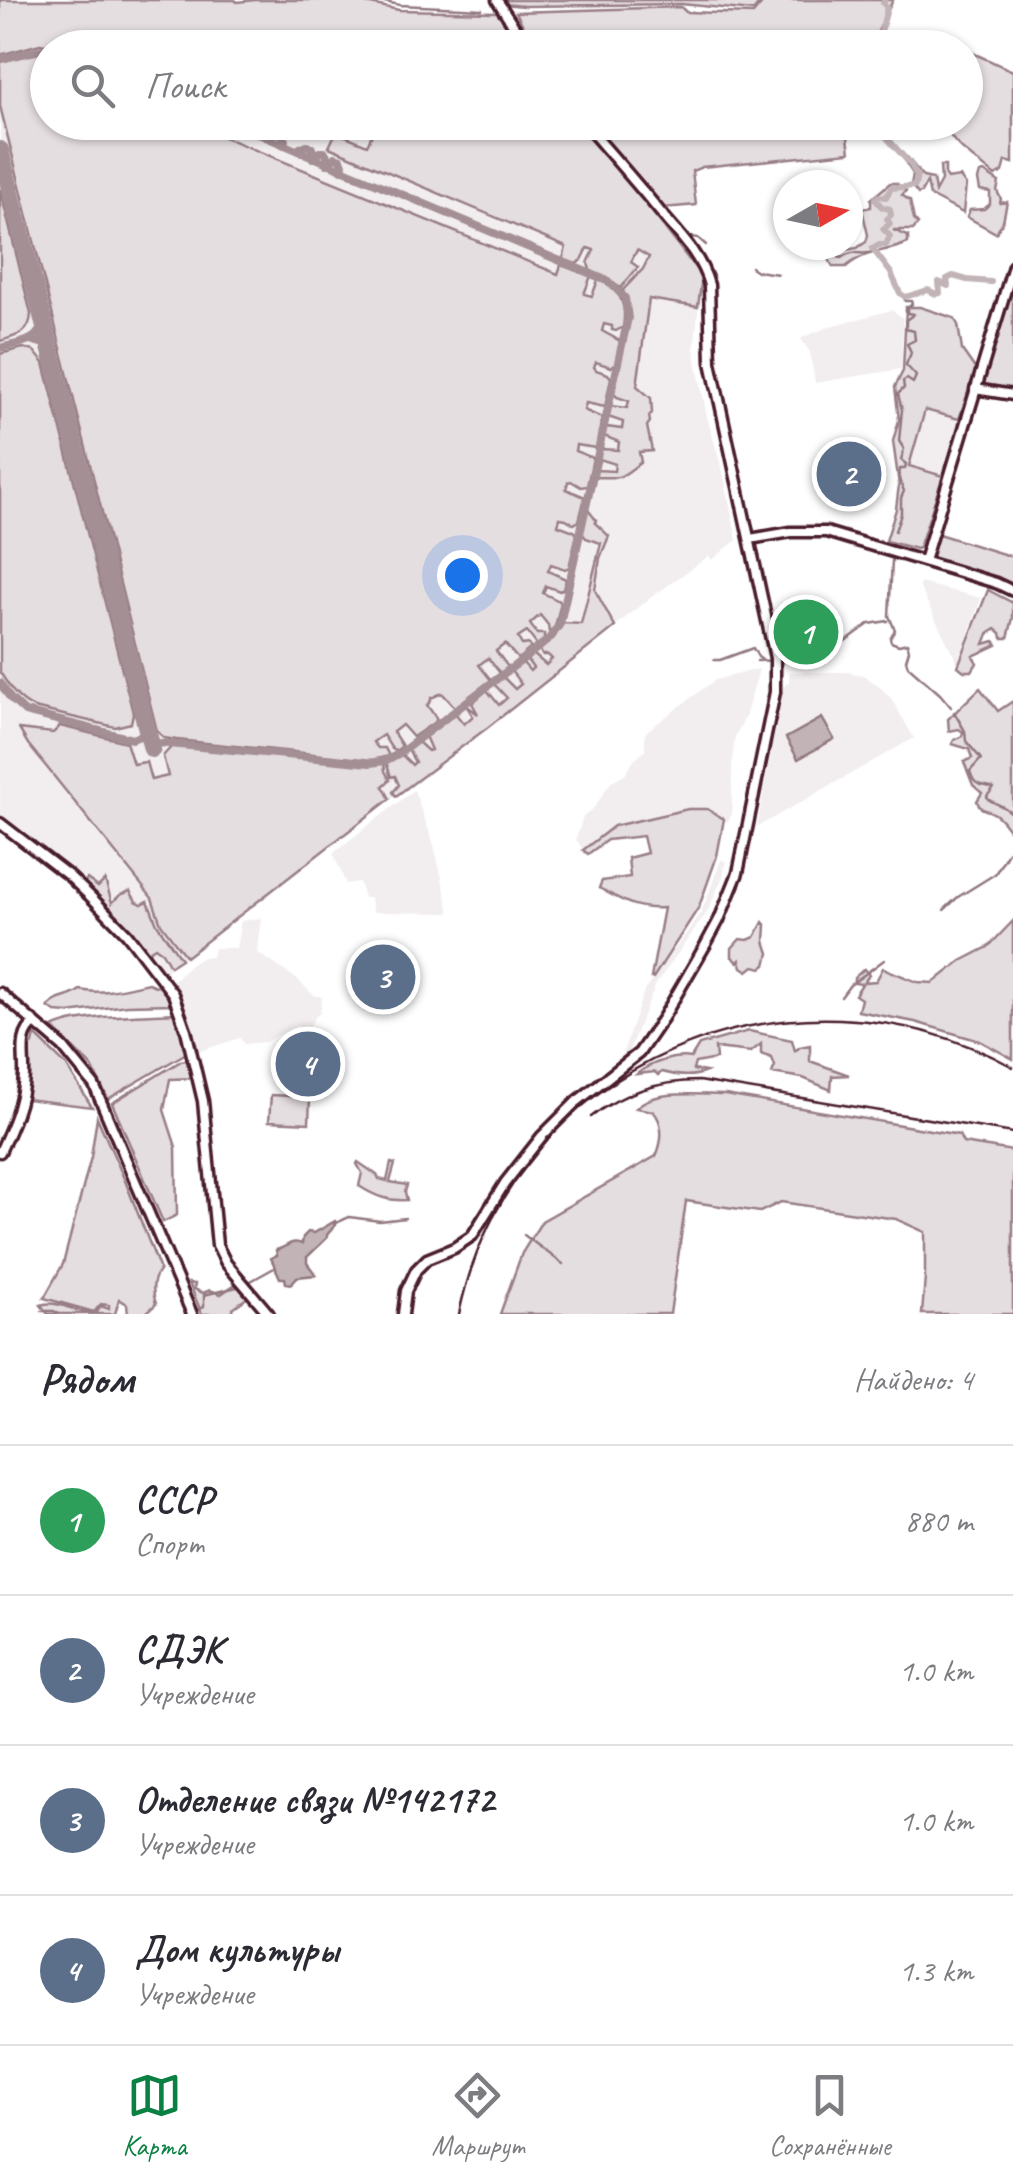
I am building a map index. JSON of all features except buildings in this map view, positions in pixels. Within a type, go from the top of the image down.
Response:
[{"type":"main road","points":[[496,0],[516,30]]},
{"type":"main road","points":[[403,1314],[406,1290],[419,1266],[472,1236],[505,1182],[542,1136],[644,1048],[719,920],[741,859],[777,679],[776,658],[714,380],[709,285],[698,257],[597,140]]},
{"type":"main road","points":[[924,560],[1013,266]]},
{"type":"main road","points":[[975,389],[1013,395]]},
{"type":"main road","points":[[750,539],[792,532],[826,532],[1013,591]]},
{"type":"main road","points":[[0,823],[69,876],[119,925],[163,978],[179,1006],[206,1124],[217,1245],[226,1263],[269,1314]]},
{"type":"main road","points":[[0,995],[64,1047],[97,1092],[190,1314]]},
{"type":"main road","points":[[0,1152],[21,1098],[24,1035],[34,1024]]},
{"type":"shaded area","points":[[0,0],[351,0],[399,10],[496,12],[512,30],[30,30],[30,140],[592,140],[702,277],[694,349],[737,540],[653,596],[487,728],[163,973],[126,928],[46,853],[47,849],[42,850],[0,818]]},
{"type":"shaded area","points":[[0,0],[351,0],[399,10],[496,12],[512,30],[30,30],[30,47],[0,55]]},
{"type":"shaded area","points":[[500,0],[762,0],[753,11],[681,4],[524,6],[503,4]]},
{"type":"shaded area","points":[[765,0],[893,0],[879,30],[525,30],[516,12],[681,7],[686,12],[753,14]]},
{"type":"shaded area","points":[[30,54],[30,140],[231,140],[558,274],[561,265],[591,276],[584,294],[592,296],[598,280],[612,287],[620,298],[623,327],[616,331],[604,324],[602,331],[620,341],[615,364],[611,367],[596,362],[594,367],[611,378],[605,407],[586,403],[584,410],[602,418],[596,448],[576,445],[575,451],[593,458],[587,486],[571,481],[566,489],[585,497],[579,521],[574,524],[560,518],[558,525],[577,534],[569,567],[551,564],[548,571],[566,579],[564,588],[560,591],[546,586],[543,593],[561,602],[555,627],[549,632],[540,615],[530,624],[537,634],[544,634],[544,640],[537,645],[527,632],[518,638],[522,645],[531,648],[518,659],[505,644],[496,651],[508,667],[500,673],[488,658],[479,665],[491,680],[455,707],[442,693],[431,698],[427,705],[436,721],[413,737],[402,725],[393,732],[402,746],[396,751],[383,735],[373,742],[378,748],[385,748],[389,756],[372,760],[177,740],[164,738],[157,731],[0,106],[0,62]]},
{"type":"shaded area","points":[[983,58],[1013,71],[1013,163],[1006,161],[1003,172],[995,176],[954,140],[983,140]]},
{"type":"shaded area","points":[[332,140],[355,140],[367,145],[369,140],[594,140],[616,164],[702,277],[698,307],[649,299],[637,386],[651,398],[652,413],[647,426],[652,451],[639,452],[641,462],[620,476],[595,477],[596,470],[614,471],[615,464],[599,459],[601,449],[618,450],[619,442],[604,436],[606,427],[622,429],[623,422],[608,417],[611,406],[627,408],[629,401],[613,393],[630,313],[623,290],[649,257],[637,250],[631,262],[638,267],[621,288],[590,270],[588,263],[594,250],[588,248],[576,264],[563,259],[566,247],[329,147]]},
{"type":"shaded area","points":[[603,140],[848,140],[850,152],[702,167],[692,171],[696,205],[663,208]]},
{"type":"shaded area","points":[[908,158],[923,177],[933,179],[935,192],[941,181],[940,166],[945,166],[947,179],[960,177],[966,185],[963,213],[930,196],[927,182],[918,194],[911,185],[913,174],[906,163]]},
{"type":"shaded area","points":[[984,172],[999,182],[1000,203],[1007,202],[996,233],[967,217],[970,210],[984,209],[990,204],[990,192],[980,190],[978,180]]},
{"type":"shaded area","points":[[890,183],[896,183],[906,191],[902,195],[910,201],[918,224],[913,230],[893,230],[908,236],[908,243],[863,256],[868,235],[863,209],[871,207],[871,199]]},
{"type":"shaded area","points":[[0,189],[31,314],[25,330],[0,341]]},
{"type":"shaded area","points":[[830,260],[856,260],[846,267],[833,267]]},
{"type":"shaded area","points":[[1013,276],[1013,392],[981,384]]},
{"type":"shaded area","points":[[906,307],[920,307],[954,318],[962,350],[976,370],[959,419],[925,410],[909,466],[943,476],[916,549],[886,541],[899,485],[893,441],[899,420],[895,387],[903,371]]},
{"type":"shaded area","points":[[892,310],[903,318],[901,369],[815,383],[803,337]]},
{"type":"shaded area","points":[[23,348],[34,351],[44,363],[133,713],[131,723],[115,727],[34,708],[18,697],[0,672],[0,354]]},
{"type":"shaded area","points":[[925,409],[959,419],[943,477],[909,467]]},
{"type":"shaded area","points":[[589,511],[609,536],[600,558],[595,590],[615,627],[396,796],[393,792],[399,785],[395,776],[391,777],[386,762],[401,754],[412,765],[415,762],[408,750],[418,742],[431,750],[425,736],[455,713],[464,724],[473,716],[466,705],[478,714],[472,703],[487,690],[499,705],[507,698],[494,684],[503,677],[515,689],[521,684],[511,671],[523,663],[530,671],[533,668],[527,660],[533,654],[546,665],[552,659],[540,650],[563,623],[581,624],[601,543],[582,533]]},
{"type":"shaded area","points":[[935,533],[1013,557],[1013,585],[928,556]]},
{"type":"shaded area","points":[[920,583],[981,598],[958,664],[919,586]]},
{"type":"shaded area","points":[[988,590],[1013,603],[1008,638],[1002,638],[996,629],[988,634],[984,644],[995,641],[997,645],[973,656],[977,663],[972,671],[964,671],[958,666]]},
{"type":"shaded area","points":[[759,669],[745,718],[735,736],[732,813],[728,822],[707,809],[614,826],[583,850],[576,839],[583,817],[611,782],[625,775],[645,751],[647,731],[715,680]]},
{"type":"shaded area","points":[[789,672],[863,675],[891,698],[914,738],[757,827],[783,687],[789,682]]},
{"type":"shaded area","points":[[980,688],[998,711],[1013,701],[1013,834],[999,817],[980,807],[977,801],[982,793],[973,785],[964,762],[972,758],[969,749],[952,744],[963,732],[949,731],[948,719]]},
{"type":"shaded area","points":[[822,718],[834,739],[798,759],[786,738]]},
{"type":"shaded area","points":[[60,726],[126,742],[133,764],[146,762],[151,780],[168,776],[163,756],[173,745],[384,763],[390,780],[383,786],[390,799],[186,957],[161,924],[152,898],[19,729],[53,733]]},
{"type":"shaded area","points":[[414,790],[434,845],[450,913],[373,912],[370,898],[364,898],[359,882],[346,884],[333,853]]},
{"type":"shaded area","points":[[688,809],[707,809],[724,819],[717,856],[699,907],[651,978],[664,908],[637,906],[599,888],[602,881],[630,877],[628,858],[647,853],[643,836],[607,840],[588,854],[583,850],[614,826]]},
{"type":"shaded area","points":[[721,860],[726,861],[723,876],[708,911],[656,984],[626,1057],[622,1055],[644,991],[701,913]]},
{"type":"shaded area","points":[[87,879],[98,887],[105,880],[112,903],[130,891],[136,901],[148,901],[157,924],[181,959],[170,966],[155,947],[146,953],[83,885]]},
{"type":"shaded area","points":[[261,918],[258,953],[313,995],[322,997],[320,1013],[308,1029],[295,1026],[265,1042],[244,1044],[240,1038],[194,1053],[172,982],[202,957],[212,957],[214,948],[236,948],[241,921]]},
{"type":"shaded area","points":[[1013,921],[1013,1059],[980,1041],[858,1011],[861,999],[855,995],[862,984],[854,983],[854,978],[864,969],[869,975],[864,982],[876,981],[883,968],[917,982],[933,983],[961,961],[988,947]]},
{"type":"shaded area","points":[[763,922],[769,953],[766,965],[748,971],[740,960],[732,957],[732,948],[740,939],[755,937]]},
{"type":"shaded area","points":[[162,983],[174,1004],[127,1005],[69,1013],[48,1007],[80,990],[105,991]]},
{"type":"shaded area","points":[[176,1013],[188,1052],[108,1099],[92,1067],[53,1028],[94,1018]]},
{"type":"shaded area","points":[[749,1031],[792,1040],[795,1051],[810,1045],[810,1061],[849,1075],[832,1076],[831,1090],[803,1078],[772,1073],[772,1058],[761,1054],[761,1044],[751,1052],[715,1048],[716,1059],[695,1063],[693,1070],[706,1072],[700,1074],[637,1074],[662,1061],[691,1058],[699,1045]]},
{"type":"shaded area","points":[[35,1035],[66,1065],[92,1107],[26,1099],[28,1049]]},
{"type":"shaded area","points":[[191,1059],[195,1078],[170,1079],[164,1110],[176,1147],[177,1215],[163,1222],[112,1103],[181,1061]]},
{"type":"shaded area","points":[[271,1095],[310,1097],[309,1123],[269,1121]]},
{"type":"shaded area","points":[[725,1095],[959,1135],[963,1143],[1013,1151],[1013,1314],[922,1314],[925,1232],[896,1219],[781,1202],[760,1212],[686,1201],[670,1314],[500,1314],[522,1253],[542,1221],[656,1156],[661,1138],[659,1121],[653,1111],[636,1108],[665,1096]]},
{"type":"shaded area","points":[[97,1117],[160,1270],[153,1286],[156,1304],[145,1314],[128,1314],[127,1304],[119,1299],[115,1314],[96,1314],[101,1306],[109,1309],[109,1305],[101,1304],[94,1312],[44,1298],[63,1264],[91,1157]]},
{"type":"shaded area","points":[[358,1162],[387,1181],[391,1163],[395,1164],[390,1182],[407,1185],[407,1200],[382,1198],[359,1186],[362,1173]]},
{"type":"shaded area","points":[[335,1221],[327,1238],[307,1257],[316,1275],[297,1277],[291,1284],[280,1278],[271,1258],[277,1255],[276,1250],[291,1243],[302,1244],[308,1232],[314,1233]]},
{"type":"shaded area","points":[[189,1283],[203,1293],[210,1290],[221,1294],[237,1283],[248,1297],[233,1308],[234,1314],[202,1314]]},
{"type":"shaded area","points":[[54,1304],[96,1314],[48,1314],[41,1305]]},
{"type":"waterway","points":[[374,0],[482,9]]},
{"type":"waterway","points":[[882,30],[885,0]]},
{"type":"waterway","points":[[889,140],[917,176],[915,186],[891,188],[886,197],[875,199],[890,209],[890,224],[883,229],[890,236],[886,245],[872,248],[900,293],[905,297],[928,290],[940,293],[939,282],[948,286],[947,279],[953,276],[991,282]]},
{"type":"waterway","points":[[691,237],[706,245]]},
{"type":"waterway","points":[[863,254],[874,251]]},
{"type":"waterway","points":[[751,267],[778,274]]},
{"type":"waterway","points":[[895,531],[904,491],[900,469],[905,469],[906,464],[901,460],[904,449],[899,441],[902,410],[898,394],[904,388],[903,381],[913,383],[916,376],[906,365],[911,352],[907,344],[915,340],[914,331],[906,329],[906,320],[914,314],[907,313],[912,304],[905,297]]},
{"type":"waterway","points":[[892,561],[889,616],[895,630],[891,642],[907,643],[908,666],[951,707]]},
{"type":"waterway","points":[[757,661],[823,652],[869,624],[888,621]]},
{"type":"waterway","points":[[714,660],[753,648],[761,659]]},
{"type":"waterway","points":[[954,712],[966,741],[981,759],[970,771],[974,780],[994,788],[988,799],[1013,815]]},
{"type":"waterway","points":[[944,910],[995,874],[1013,844]]},
{"type":"waterway","points":[[841,997],[850,985],[884,960]]},
{"type":"waterway","points":[[334,1224],[349,1217],[380,1221],[405,1218]]},
{"type":"waterway","points":[[524,1235],[563,1264]]},
{"type":"waterway","points":[[249,1282],[276,1267]]},
{"type":"waterway","points":[[198,1311],[204,1306],[204,1295],[237,1287]]},
{"type":"waterway","points":[[42,1311],[59,1314]]},
{"type":"taxiway","points":[[0,59],[30,52]]},
{"type":"taxiway","points":[[149,738],[158,743],[370,763],[385,761],[548,640],[560,624],[628,318],[625,298],[608,281],[273,140]]},
{"type":"taxiway","points":[[284,145],[285,140]]},
{"type":"taxiway","points":[[300,148],[312,148],[313,158]]},
{"type":"taxiway","points":[[315,156],[325,152],[327,164]]},
{"type":"taxiway","points":[[328,162],[335,157],[341,159],[342,170]]},
{"type":"taxiway","points":[[0,348],[33,338],[43,320]]},
{"type":"taxiway","points":[[30,340],[44,344],[51,353]]},
{"type":"taxiway","points":[[0,683],[25,712],[132,739],[142,735],[146,725]]},
{"type":"runway","points":[[0,150],[152,749]]},
{"type":"railway","points":[[459,1314],[489,1226],[537,1152],[599,1093],[672,1051],[754,1026],[840,1019],[927,1033],[1013,1067]]},
{"type":"railway","points":[[591,1117],[642,1090],[699,1081],[1013,1133]]},
{"type":"place","name":"СДЭК","points":[[849,474]]},
{"type":"place","name":"СССР","points":[[806,632]]},
{"type":"place","name":"Отделение связи №142172","points":[[383,977]]},
{"type":"place","name":"Дом культуры","points":[[308,1064]]}]
